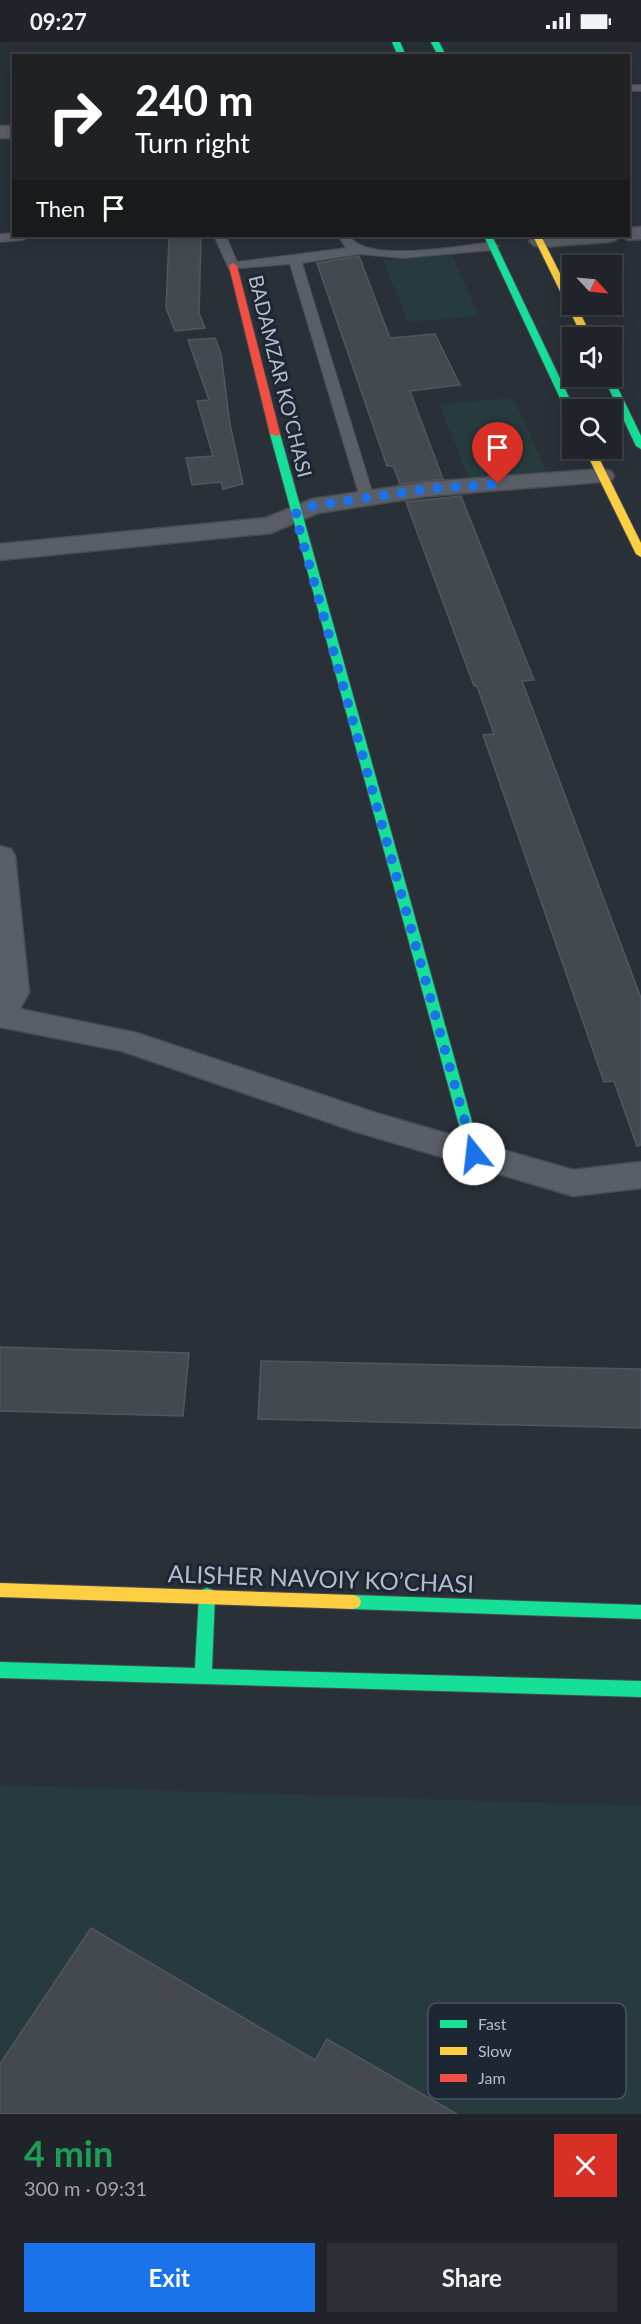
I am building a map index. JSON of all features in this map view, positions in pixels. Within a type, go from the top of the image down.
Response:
[{"type":"main road","points":[[539,238],[583,327]]},
{"type":"main road","points":[[490,241],[565,399]]},
{"type":"main road","name":"BADAMZAR KO'CHASI","points":[[233,266],[295,514],[474,1154]]},
{"type":"main road","points":[[612,387],[641,446]]},
{"type":"main road","points":[[594,459],[641,554]]},
{"type":"main road","name":"ALISHER NAVOIY KO’CHASI","points":[[0,1590],[207,1595],[641,1612]]},
{"type":"main road","points":[[203,1676],[207,1595]]},
{"type":"main road","points":[[0,1670],[641,1689]]},
{"type":"street","points":[[539,238],[574,237]]},
{"type":"street","points":[[0,552],[271,525],[312,506],[428,489],[602,476]]},
{"type":"street","points":[[0,856],[13,992],[0,1016],[126,1041],[366,1122],[573,1183],[641,1176]]},
{"type":"lane","points":[[220,237],[233,266],[295,260],[358,250],[382,254],[490,241]]},
{"type":"lane","points":[[345,237],[349,245],[358,250]]},
{"type":"lane","points":[[295,260],[367,498]]},
{"type":"green space","points":[[452,255],[479,316],[408,322],[383,260]]},
{"type":"green space","points":[[513,398],[547,472],[469,479],[439,404]]},
{"type":"green space","points":[[0,1785],[641,1806],[641,2114],[0,2114]]},
{"type":"building","points":[[201,237],[199,313],[205,328],[175,331],[166,308],[169,239]]},
{"type":"building","points":[[359,256],[390,338],[435,334],[460,385],[410,391],[443,479],[400,484],[393,466],[387,466],[317,263]]},
{"type":"building","points":[[215,338],[221,354],[230,424],[243,484],[223,489],[221,482],[192,485],[186,458],[213,456],[197,401],[209,400],[188,340]]},
{"type":"building","points":[[461,496],[534,680],[522,681],[641,998],[641,1145],[637,1146],[614,1081],[604,1082],[483,735],[494,734],[406,502]]},
{"type":"building","points":[[0,1347],[189,1353],[183,1416],[0,1411]]},
{"type":"building","points":[[261,1361],[641,1369],[641,1428],[258,1419]]},
{"type":"building","points":[[91,1928],[315,2060],[327,2039],[457,2114],[0,2114],[0,2064]]},
{"type":"traffic: fast","points":[[396,42],[401,54]]},
{"type":"traffic: fast","points":[[435,42],[441,54]]},
{"type":"traffic: fast","points":[[488,237],[565,399]]},
{"type":"traffic: fast","points":[[612,387],[641,446]]},
{"type":"traffic: fast","points":[[275,434],[474,1154]]},
{"type":"traffic: fast","points":[[203,1676],[207,1595]]},
{"type":"traffic: fast","points":[[353,1602],[641,1612]]},
{"type":"traffic: fast","points":[[0,1670],[641,1689]]},
{"type":"traffic: slow","points":[[538,237],[582,327]]},
{"type":"traffic: slow","points":[[594,459],[641,554]]},
{"type":"traffic: slow","points":[[0,1590],[353,1602]]},
{"type":"traffic: jam","points":[[233,266],[275,434]]},
{"type":"route","points":[[474,1154],[295,514],[312,506],[428,489],[498,484]]}]
